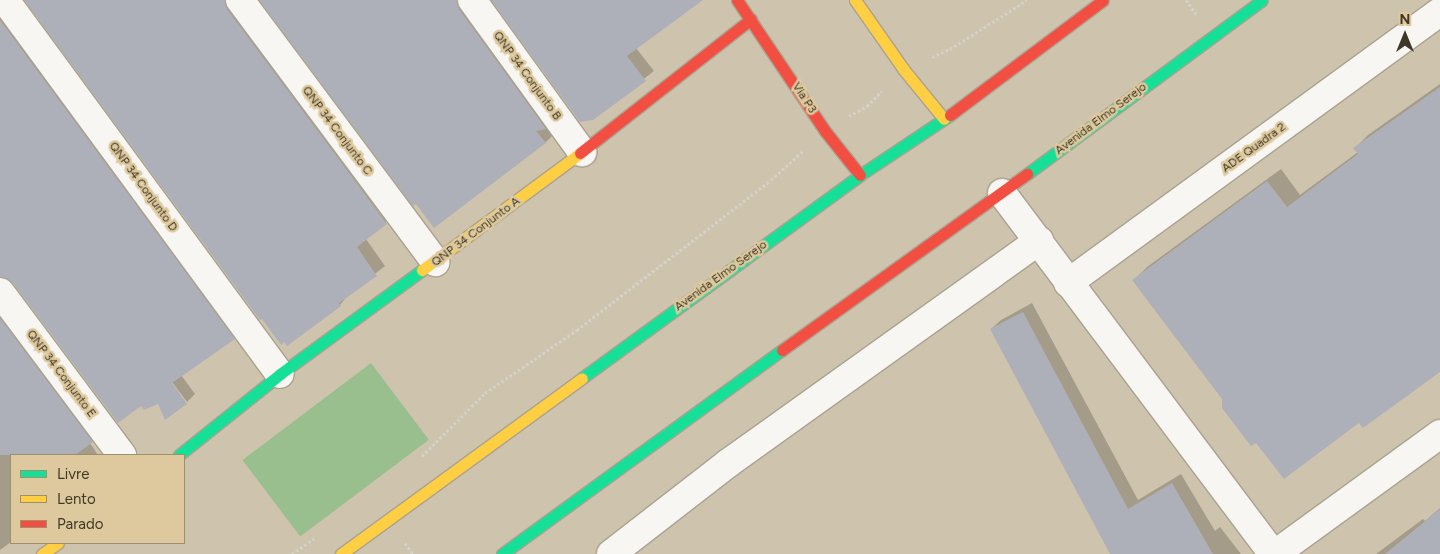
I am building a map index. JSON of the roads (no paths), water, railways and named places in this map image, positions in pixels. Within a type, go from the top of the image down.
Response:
[{"type":"main road","points":[[737,0],[751,19]]},
{"type":"main road","points":[[855,0],[904,70],[944,119]]},
{"type":"main road","name":"Avenida Elmo Serejo","points":[[341,554],[860,175],[944,119],[1103,0]]},
{"type":"main road","name":"Avenida Elmo Serejo","points":[[502,554],[916,252],[1002,193],[1262,0]]},
{"type":"main road","name":"QNP 34 Conjunto A","points":[[180,454],[280,374],[435,262],[582,152],[751,19]]},
{"type":"main road","name":"Via P3","points":[[751,19],[825,130],[860,175]]},
{"type":"main road","points":[[42,554],[57,544]]},
{"type":"street","name":"QNP 34 Conjunto D","points":[[5,0],[280,374]]},
{"type":"street","name":"QNP 34 Conjunto C","points":[[240,0],[435,262]]},
{"type":"street","name":"QNP 34 Conjunto B","points":[[472,0],[582,152]]},
{"type":"street","name":"ADE Quadra 2","points":[[1068,283],[1440,12]]},
{"type":"street","points":[[1002,193],[1274,554],[1440,434]]},
{"type":"street","points":[[611,554],[727,464],[1039,241]]},
{"type":"street","name":"QNP 34 Conjunto E","points":[[0,292],[121,454]]}]
